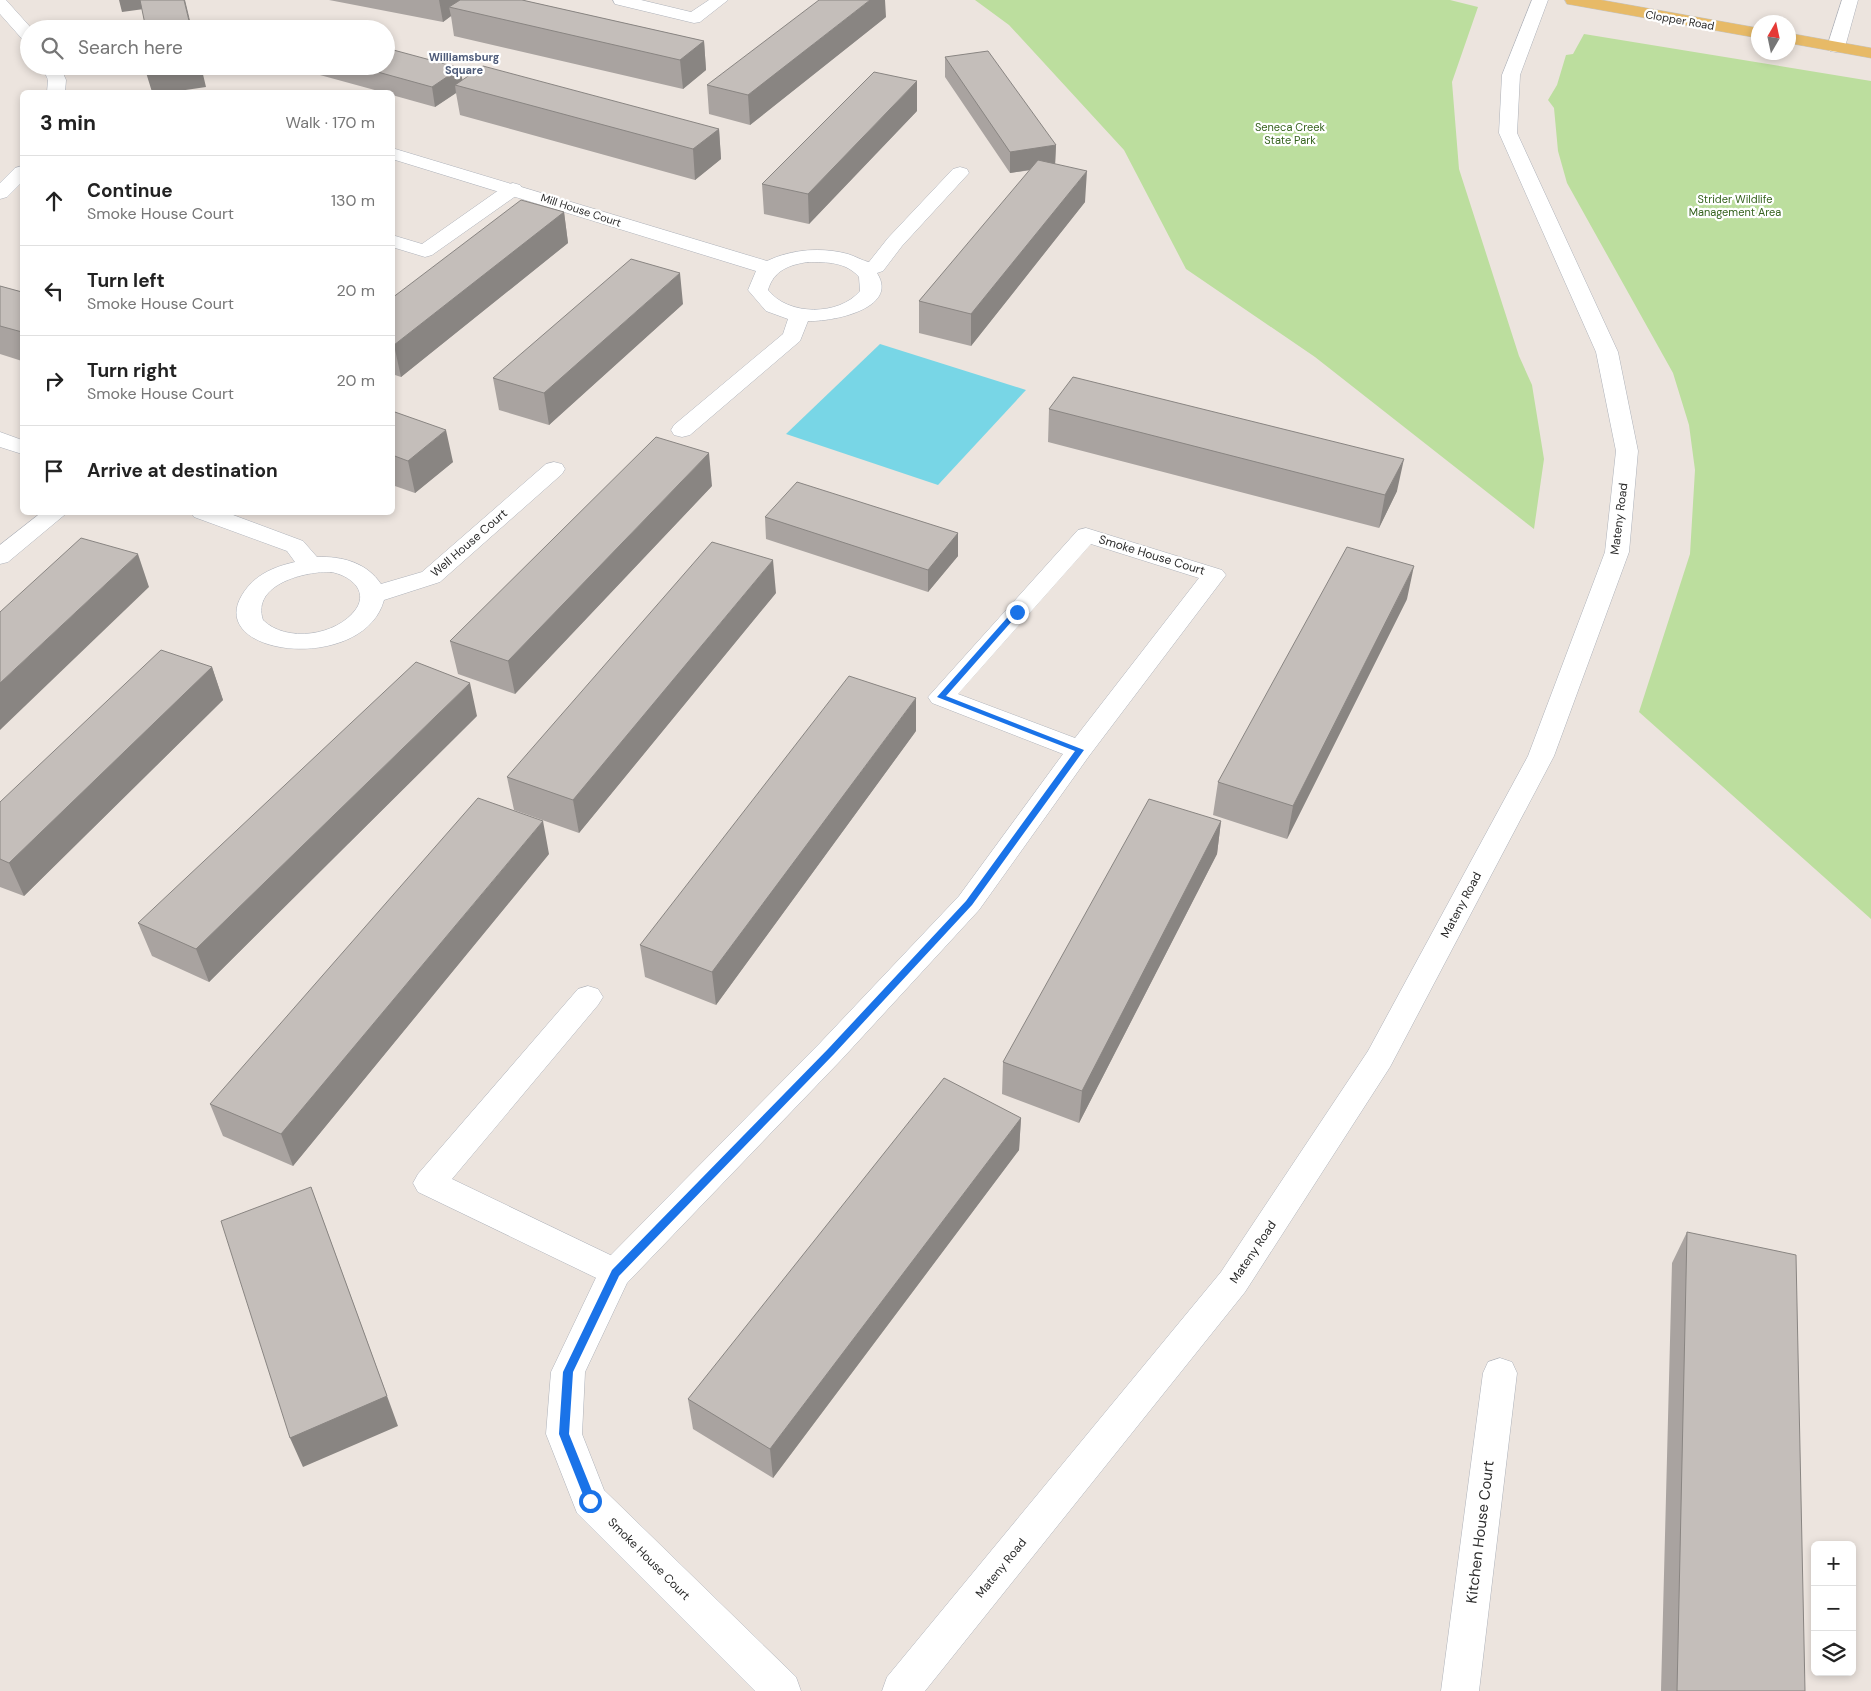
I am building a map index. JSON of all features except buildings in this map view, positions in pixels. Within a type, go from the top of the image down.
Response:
[{"type":"main road","name":"Clopper Road","points":[[1572,0],[1751,32]]},
{"type":"main road","points":[[1796,40],[1871,53]]},
{"type":"street","points":[[620,0],[694,18],[720,0]]},
{"type":"street","name":"Mateny Road","points":[[901,1691],[1233,1282],[1379,1059],[1541,756],[1548,738],[1617,552],[1627,451],[1607,352],[1508,133],[1511,75],[1540,0]]},
{"type":"street","points":[[1836,47],[1850,0]]},
{"type":"street","points":[[0,4],[20,26]]},
{"type":"street","points":[[55,75],[57,80],[56,90]]},
{"type":"street","name":"Mill House Court","points":[[395,154],[514,189],[754,266],[770,268]]},
{"type":"street","points":[[864,269],[876,267],[895,242],[960,173]]},
{"type":"street","points":[[0,193],[20,174]]},
{"type":"street","points":[[395,242],[425,250],[514,189]]},
{"type":"street","points":[[808,256],[822,256],[849,261],[864,269],[871,280],[870,292],[860,303],[844,311],[822,316],[800,315],[779,310],[765,301],[758,290],[760,278],[770,268],[787,260],[808,256]]},
{"type":"street","points":[[682,430],[793,337],[800,315]]},
{"type":"street","points":[[0,439],[20,446]]},
{"type":"street","name":"Well House Court","points":[[373,595],[431,577],[554,469]]},
{"type":"street","points":[[0,557],[53,515]]},
{"type":"street","points":[[210,515],[295,546],[312,565]]},
{"type":"street","name":"Smoke House Court","points":[[782,1691],[590,1501],[564,1434],[568,1372],[616,1273],[831,1051],[969,903],[1080,750],[1214,575],[1086,535],[941,697],[1080,750]]},
{"type":"street","points":[[312,565],[335,565],[355,571],[368,581],[373,595],[368,610],[355,624],[334,636],[309,642],[286,641],[265,636],[252,624],[248,610],[253,595],[268,581],[288,570],[312,565]]},
{"type":"street","points":[[588,997],[429,1183],[616,1273]]},
{"type":"street","name":"Kitchen House Court","points":[[1460,1691],[1500,1373]]},
{"type":"green space","name":"Seneca Creek State Park","points":[[975,0],[1450,0],[1478,7],[1452,82],[1459,169],[1519,356],[1532,385],[1544,459],[1534,529],[1315,357],[1186,269],[1124,150],[1009,25]]},
{"type":"green space","name":"Strider Wildlife Management Area","points":[[1584,34],[1871,81],[1871,919],[1639,712],[1690,554],[1695,470],[1689,425],[1673,373],[1567,183],[1558,151],[1554,108],[1548,100],[1557,85],[1566,55],[1573,54]]},
{"type":"water","points":[[880,344],[1026,390],[938,485],[786,434]]},
{"type":"district","name":"Williamsburg Square","points":[[464,63]]},
{"type":"route","points":[[590,1501],[564,1434],[568,1372],[616,1273],[831,1051],[969,903],[1080,750],[941,697],[1017,612]]}]
